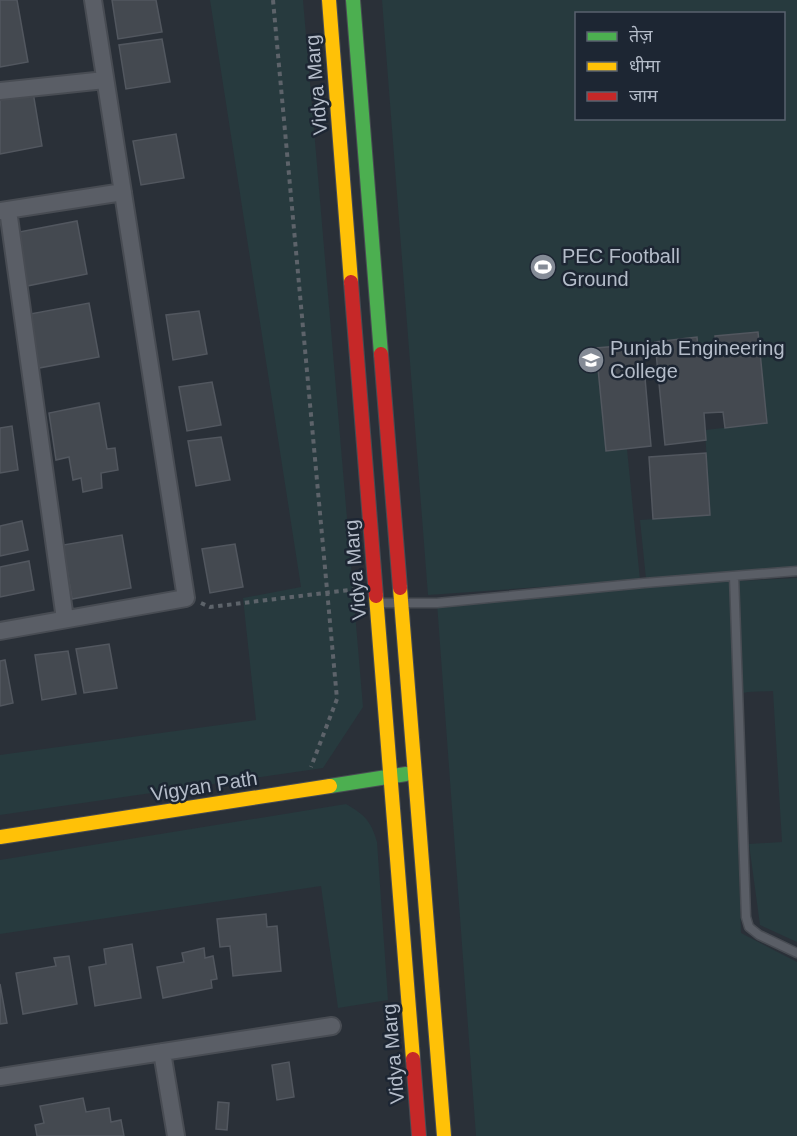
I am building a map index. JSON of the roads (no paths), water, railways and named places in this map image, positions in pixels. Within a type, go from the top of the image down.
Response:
[{"type":"main road","name":"Vidya Marg","points":[[328,0],[419,1136]]},
{"type":"main road","points":[[353,0],[444,1136]]},
{"type":"main road","name":"Vigyan Path","points":[[0,837],[415,772]]},
{"type":"street","points":[[0,631],[186,598],[93,0]]},
{"type":"street","points":[[0,91],[105,80]]},
{"type":"street","points":[[65,619],[4,211],[123,192]]},
{"type":"street","points":[[0,1077],[332,1026]]},
{"type":"street","points":[[162,1052],[176,1136]]},
{"type":"lane","points":[[377,603],[437,603],[797,571]]},
{"type":"lane","points":[[734,576],[746,916],[749,927],[759,935],[797,954]]},
{"type":"place","name":"PEC Football Ground","points":[[543,267]]},
{"type":"place","name":"Punjab Engineering College","points":[[591,360]]}]
